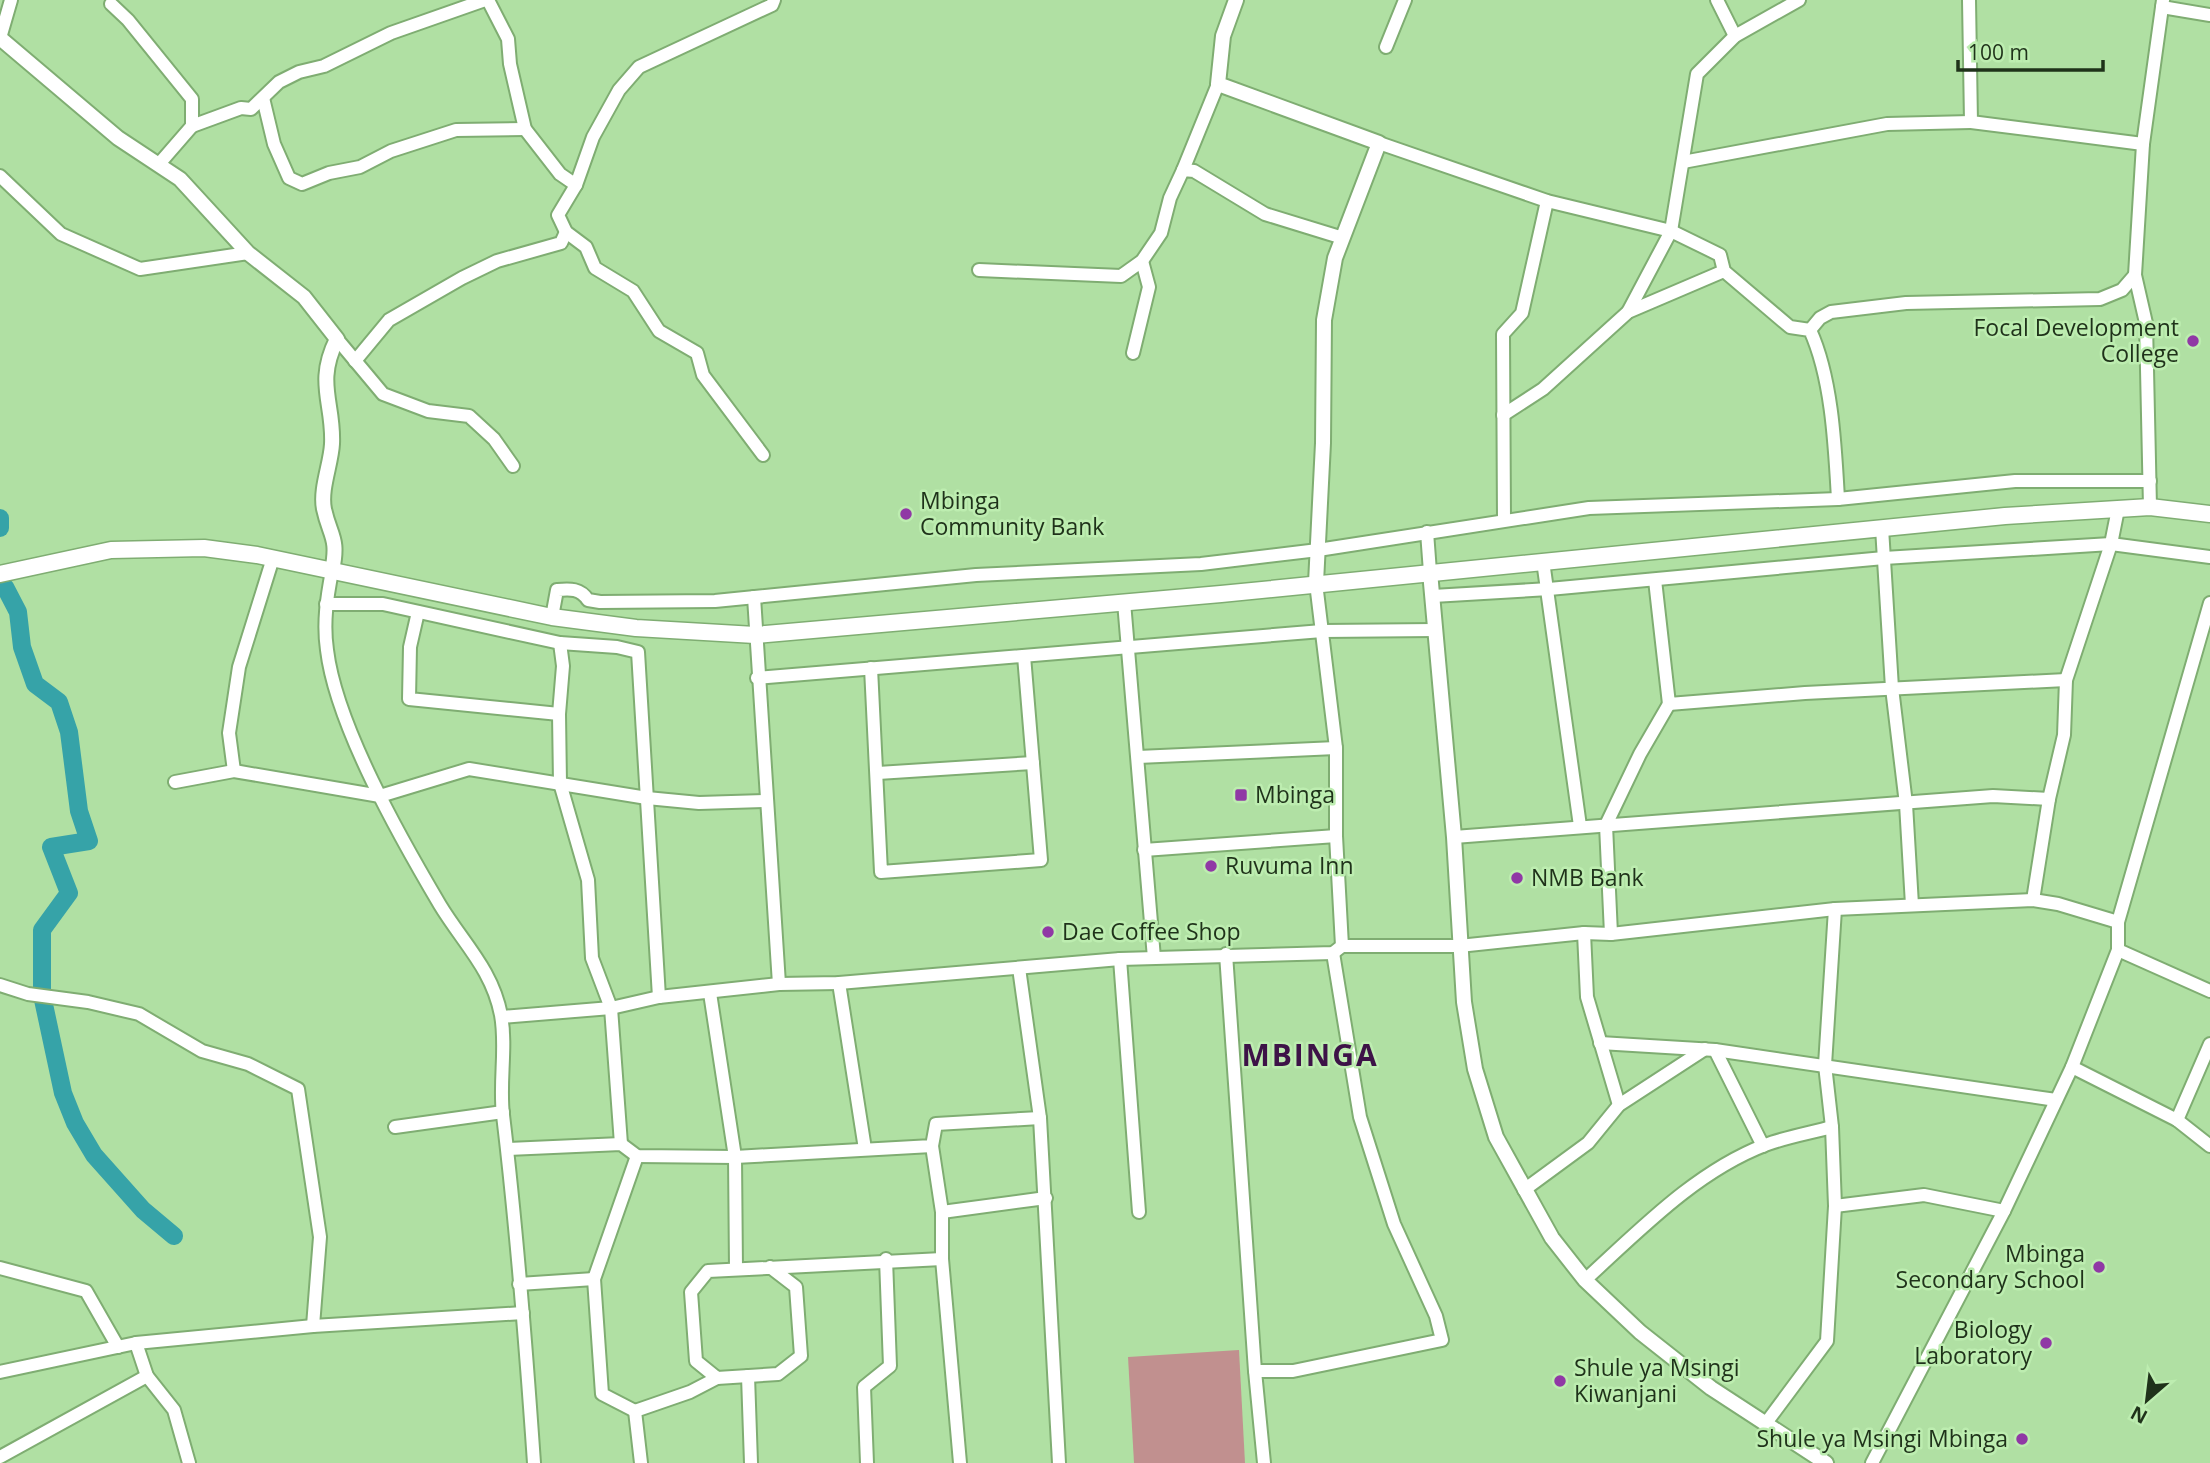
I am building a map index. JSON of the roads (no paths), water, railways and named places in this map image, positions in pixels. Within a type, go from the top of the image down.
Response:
[{"type":"main road","points":[[0,574],[111,550],[204,548],[273,558],[552,617],[636,628],[755,635],[1882,528],[2150,507],[2210,514]]},
{"type":"street","points":[[11,0],[0,38],[118,138],[180,178],[248,253],[304,297],[383,394],[428,411],[469,416],[494,439],[513,466]]},
{"type":"street","points":[[159,164],[181,134],[192,126],[241,108],[251,109],[279,82],[299,72],[324,66],[391,33],[487,0],[508,40],[525,129],[560,174],[576,186]]},
{"type":"street","points":[[763,455],[703,375],[697,353],[659,331],[633,291],[595,268],[586,247],[566,232],[558,215],[576,186],[593,137],[619,90],[639,67],[772,5],[774,0]]},
{"type":"street","points":[[979,270],[1121,276],[1142,261],[1161,233],[1170,198],[1218,84],[1223,36],[1236,0]]},
{"type":"street","points":[[1386,47],[1405,0]]},
{"type":"street","points":[[1717,0],[1735,36]]},
{"type":"street","points":[[1628,312],[1671,231],[1697,74],[1735,36],[1799,0]]},
{"type":"street","points":[[1969,0],[1971,122]]},
{"type":"street","points":[[111,4],[128,20],[192,99],[192,126]]},
{"type":"street","points":[[2150,507],[2146,323],[2135,275],[2143,144],[2162,4],[2210,15]]},
{"type":"street","points":[[1218,84],[1547,201],[1671,231],[1720,254],[1724,271],[1790,327],[1810,330]]},
{"type":"street","points":[[262,98],[274,144],[289,178],[302,184],[329,173],[360,167],[391,151],[456,130],[525,129]]},
{"type":"street","points":[[1683,162],[1886,124],[1971,122],[2143,144]]},
{"type":"street","points":[[1255,1371],[1293,1370],[1442,1340],[1436,1316],[1394,1224],[1360,1117],[1337,949],[1336,748],[1316,583],[1324,320],[1335,258],[1379,143]]},
{"type":"street","points":[[1183,170],[1194,171],[1265,214],[1343,238]]},
{"type":"street","points":[[0,176],[61,234],[140,269],[248,253]]},
{"type":"street","points":[[1504,519],[1503,334],[1522,313],[1547,201]]},
{"type":"street","points":[[355,361],[389,320],[497,261],[561,243],[566,232]]},
{"type":"street","points":[[1133,352],[1149,287],[1142,261]]},
{"type":"street","points":[[1503,415],[1543,389],[1628,312],[1724,271]]},
{"type":"street","points":[[1810,330],[1820,318],[1831,312],[1906,303],[2100,299],[2122,290],[2135,275]]},
{"type":"street","points":[[1810,330],[1819,350],[1835,454],[1838,499]]},
{"type":"street","points":[[337,339],[324,382],[332,442],[324,507],[333,531],[336,552],[326,604],[327,649],[335,687],[380,796],[441,906],[491,979],[502,1017],[503,1112],[523,1313],[534,1463]]},
{"type":"street","points":[[552,617],[556,590],[575,589],[583,593],[588,600],[600,603],[642,604],[754,597],[976,575],[1201,564],[1318,550],[1504,519],[1589,508],[1838,499],[2015,481],[2150,481]]},
{"type":"street","points":[[2032,900],[2049,799],[2064,735],[2066,680],[2111,544],[2118,509]]},
{"type":"street","points":[[1882,528],[1892,688],[1906,804],[1912,905]]},
{"type":"street","points":[[1427,532],[1454,837],[1464,1002],[1475,1069],[1496,1137],[1552,1238],[1585,1280],[1640,1332],[1711,1388],[1826,1463]]},
{"type":"street","points":[[1433,596],[1549,589],[1884,558],[2111,544],[2210,557]]},
{"type":"street","points":[[234,771],[229,733],[239,667],[273,558]]},
{"type":"street","points":[[1543,561],[1580,826]]},
{"type":"street","points":[[1611,934],[1606,825],[1640,754],[1669,704],[1655,580]]},
{"type":"street","points":[[754,597],[757,678],[779,984]]},
{"type":"street","points":[[1124,602],[1154,958]]},
{"type":"street","points":[[1872,1463],[2004,1211],[2072,1067],[2118,950],[2119,922],[2210,603]]},
{"type":"street","points":[[326,604],[383,604],[560,643],[617,647],[638,652],[659,997]]},
{"type":"street","points":[[418,612],[410,647],[409,699],[559,714]]},
{"type":"street","points":[[757,678],[1322,631],[1436,630]]},
{"type":"street","points":[[560,643],[563,666],[559,714],[561,783],[588,880],[592,958],[611,1008],[621,1144]]},
{"type":"street","points":[[871,668],[881,872],[1041,860],[1024,656]]},
{"type":"street","points":[[1669,704],[1892,688],[2066,680]]},
{"type":"street","points":[[1138,757],[1336,748]]},
{"type":"street","points":[[878,773],[1033,763]]},
{"type":"street","points":[[175,782],[234,771],[380,796],[469,769],[647,798],[699,803],[765,801]]},
{"type":"street","points":[[1454,837],[1993,796],[2049,799]]},
{"type":"street","points":[[1144,850],[1336,835]]},
{"type":"street","points":[[502,1017],[611,1008],[659,997],[779,984],[839,983],[1120,959],[1460,946],[1584,933],[1611,934],[1835,909],[2032,900],[2058,904],[2119,922]]},
{"type":"street","points":[[1766,1423],[1827,1341],[1835,1206],[1832,1127],[1825,1065],[1835,909]]},
{"type":"street","points":[[1584,933],[1587,997],[1619,1105]]},
{"type":"street","points":[[2118,950],[2210,992]]},
{"type":"street","points":[[1226,954],[1255,1371],[1264,1463]]},
{"type":"street","points":[[1120,959],[1139,1213]]},
{"type":"street","points":[[1019,968],[1040,1118],[1059,1463]]},
{"type":"street","points":[[839,983],[865,1149]]},
{"type":"street","points":[[0,985],[29,994],[88,1002],[139,1014],[202,1051],[248,1064],[298,1088],[320,1237],[313,1326]]},
{"type":"street","points":[[710,993],[735,1157],[736,1269]]},
{"type":"street","points":[[1600,1043],[1710,1050],[2056,1100]]},
{"type":"street","points":[[2177,1120],[2210,1044]]},
{"type":"street","points":[[1524,1190],[1588,1143],[1619,1105],[1710,1050]]},
{"type":"street","points":[[1710,1050],[1763,1146]]},
{"type":"street","points":[[2072,1067],[2177,1120],[2210,1146]]},
{"type":"street","points":[[395,1127],[503,1112]]},
{"type":"street","points":[[960,1463],[942,1259],[942,1212],[932,1146],[936,1124],[1040,1118]]},
{"type":"street","points":[[1585,1280],[1650,1220],[1704,1179],[1763,1146],[1832,1127]]},
{"type":"street","points":[[508,1149],[621,1144],[638,1156],[735,1157],[932,1146]]},
{"type":"street","points":[[638,1156],[594,1279],[602,1394],[635,1411],[690,1392],[718,1378],[778,1374],[801,1356],[796,1287],[770,1267]]},
{"type":"street","points":[[1835,1206],[1924,1195],[2004,1211]]},
{"type":"street","points":[[942,1212],[1046,1198]]},
{"type":"street","points":[[718,1378],[696,1361],[691,1292],[708,1271],[886,1259],[942,1259]]},
{"type":"street","points":[[867,1463],[864,1387],[890,1366],[886,1259]]},
{"type":"street","points":[[0,1268],[86,1291],[118,1347]]},
{"type":"street","points":[[519,1284],[594,1279]]},
{"type":"street","points":[[0,1372],[136,1343],[313,1326],[523,1313]]},
{"type":"street","points":[[136,1343],[148,1376],[174,1410],[189,1463]]},
{"type":"street","points":[[0,1457],[148,1376]]},
{"type":"street","points":[[748,1376],[751,1463]]},
{"type":"street","points":[[635,1411],[640,1463]]},
{"type":"waterway","points":[[0,518],[0,528]]},
{"type":"waterway","points":[[5,587],[18,612],[22,647],[35,684],[59,702],[69,732],[79,811],[89,841],[51,847],[69,893],[42,930],[42,995],[63,1093],[75,1123],[94,1155],[143,1210],[174,1236]]},
{"type":"place","name":"Focal Development College","points":[[2193,341]]},
{"type":"place","name":"Mbinga Community Bank","points":[[906,514]]},
{"type":"place","name":"Mbinga","points":[[1241,795]]},
{"type":"place","name":"Ruvuma Inn","points":[[1211,866]]},
{"type":"place","name":"NMB Bank","points":[[1517,878]]},
{"type":"place","name":"Dae Coffee Shop","points":[[1048,932]]},
{"type":"place","name":"Mbinga Secondary School","points":[[2099,1267]]},
{"type":"place","name":"Biology Laboratory","points":[[2046,1343]]},
{"type":"place","name":"Shule ya Msingi Kiwanjani","points":[[1560,1381]]},
{"type":"place","name":"Shule ya Msingi Mbinga","points":[[2022,1439]]},
{"type":"district","name":"MBINGA","points":[[1310,1056]]}]
